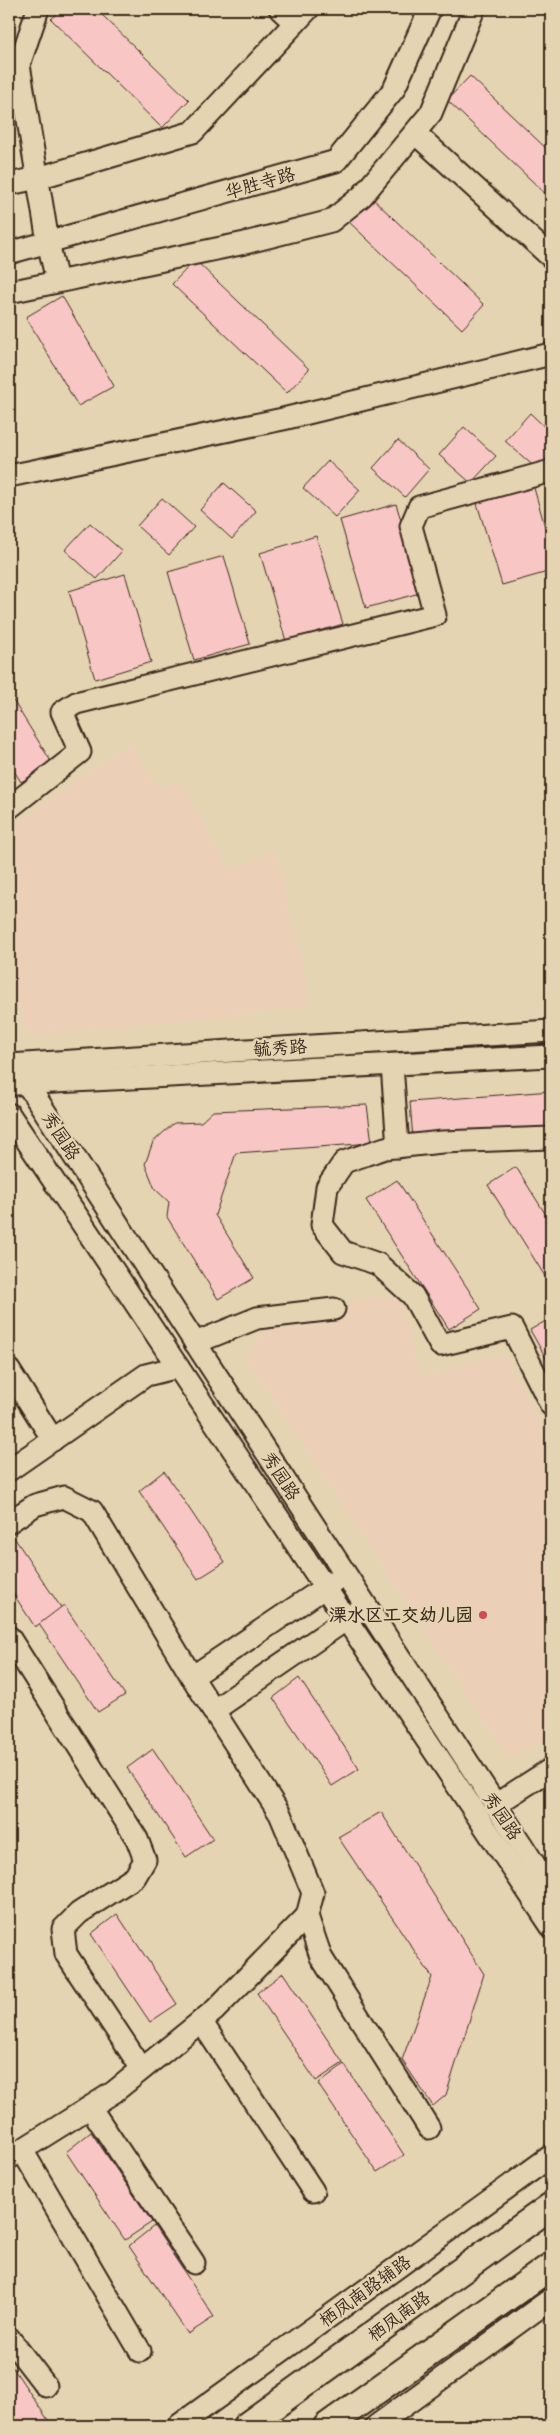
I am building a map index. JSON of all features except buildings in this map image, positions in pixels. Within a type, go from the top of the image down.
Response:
[{"type":"main road","name":"栖凤南路","points":[[246,2426],[551,2206]]},
{"type":"main road","points":[[327,2426],[551,2266]]},
{"type":"street","points":[[38,9],[19,65],[48,242],[57,280]]},
{"type":"street","name":"华胜寺路","points":[[9,253],[336,161],[394,90],[430,9]]},
{"type":"street","points":[[9,292],[57,280],[245,243],[332,222],[362,196],[431,113],[474,9]]},
{"type":"street","points":[[9,184],[38,178],[193,132],[294,13]]},
{"type":"street","points":[[415,133],[551,257]]},
{"type":"street","points":[[9,476],[283,419],[551,354]]},
{"type":"street","points":[[9,808],[80,752],[62,712],[76,703],[435,615],[411,526],[419,507],[551,471]]},
{"type":"street","name":"毓秀路","points":[[9,1065],[551,1031]]},
{"type":"street","name":"毓秀路","points":[[18,1084],[551,1056]]},
{"type":"street","name":"秀园路","points":[[9,1065],[18,1084],[195,1343],[551,1890]]},
{"type":"street","points":[[392,1065],[398,1147]]},
{"type":"street","name":"秀园路","points":[[9,1114],[551,1926]]},
{"type":"street","points":[[551,1138],[442,1142],[384,1148],[344,1162],[327,1187],[322,1225],[343,1252],[378,1264],[413,1296],[440,1345],[512,1328],[551,1406]]},
{"type":"street","points":[[195,1343],[257,1318],[334,1309]]},
{"type":"street","points":[[9,1470],[146,1375],[178,1368]]},
{"type":"street","points":[[9,1370],[53,1440]]},
{"type":"street","points":[[9,1522],[35,1505],[64,1497],[92,1511],[213,1711],[280,1814],[313,1893],[307,1916],[215,2010],[142,2069],[90,2107],[16,2154],[140,2351]]},
{"type":"street","points":[[192,1677],[324,1586],[345,1575]]},
{"type":"street","points":[[213,1711],[366,1607]]},
{"type":"street","points":[[9,1637],[137,1840],[145,1860],[135,1877],[79,1913],[63,1929],[66,1954],[142,2069]]},
{"type":"street","points":[[495,1805],[551,1769]]},
{"type":"street","points":[[307,1916],[321,1957],[428,2128]]},
{"type":"street","points":[[201,2022],[313,2191]]},
{"type":"street","points":[[90,2107],[194,2263]]},
{"type":"street","name":"栖凤南路辅路","points":[[178,2426],[551,2156]]},
{"type":"street","points":[[376,2426],[551,2299]]},
{"type":"street","points":[[9,2338],[46,2386]]},
{"type":"shaded area","points":[[131,741],[135,753],[158,788],[179,781],[230,871],[275,849],[312,1007],[27,1035],[17,996],[9,997],[9,829]]},
{"type":"shaded area","name":"溧水区工交幼儿园","points":[[398,1295],[420,1377],[503,1354],[551,1444],[551,1736],[509,1758],[244,1356],[281,1311]]},
{"type":"place","name":"溧水区工交幼儿园","points":[[483,1615]]}]
